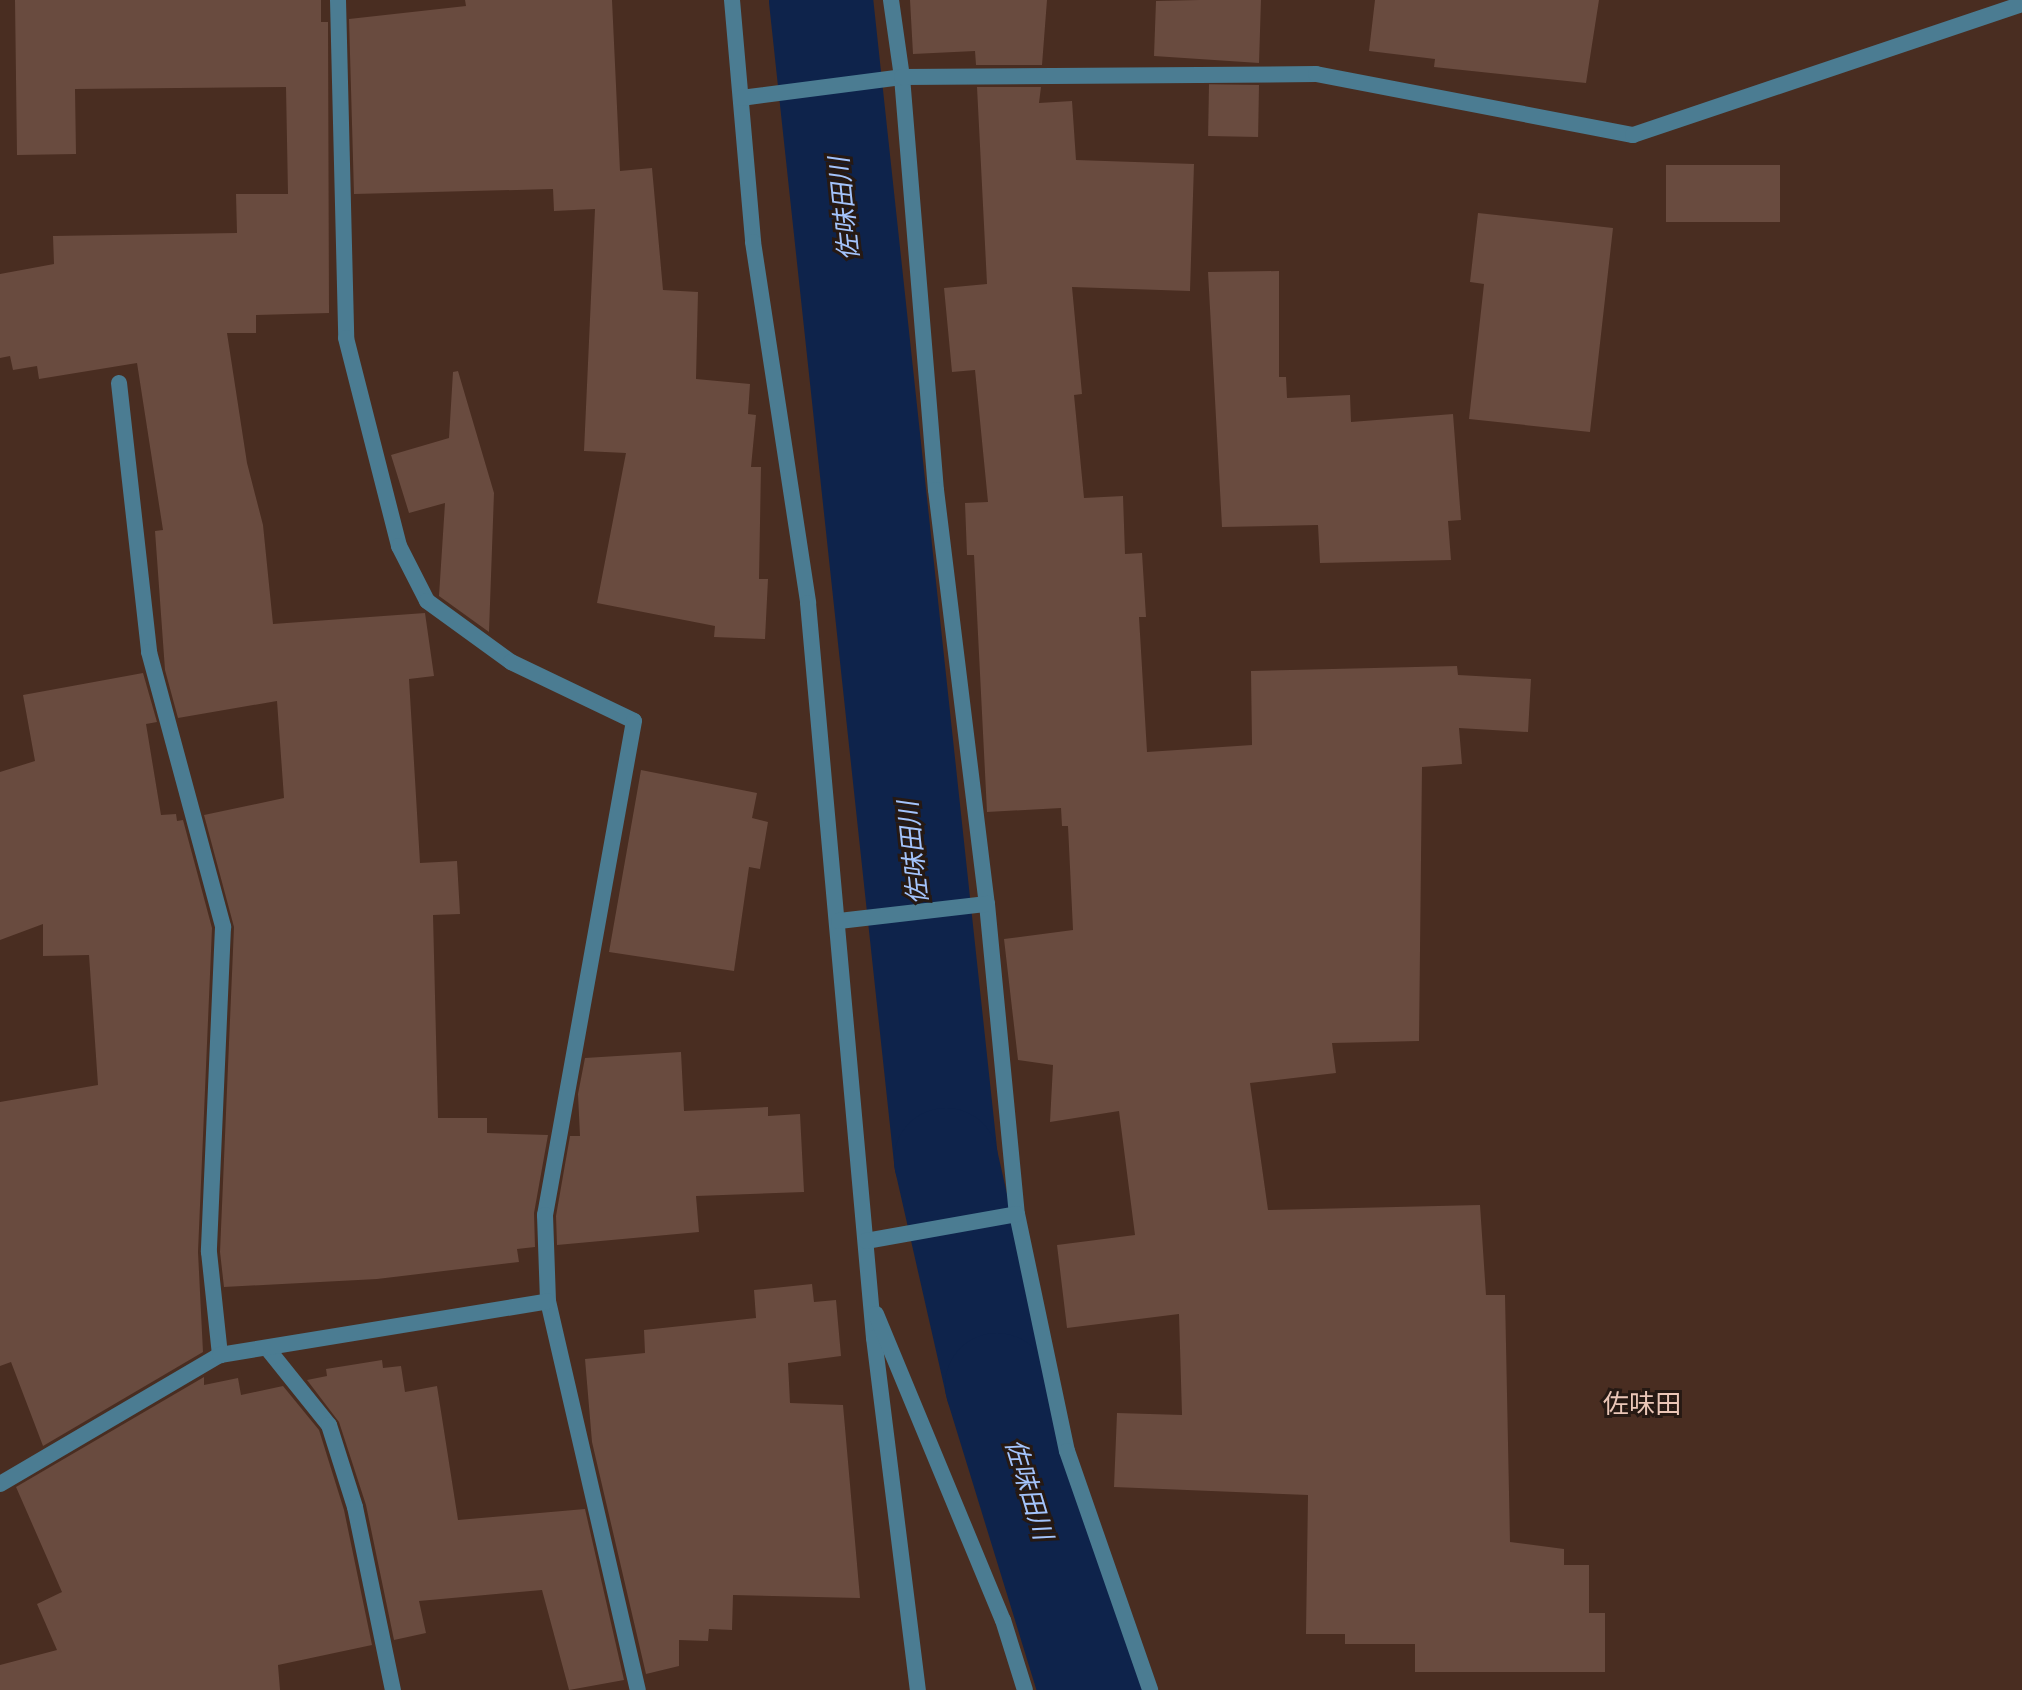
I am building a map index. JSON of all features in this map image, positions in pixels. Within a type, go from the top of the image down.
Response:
[{"type":"street","points":[[338,0],[346,338],[399,546],[427,601],[511,662],[634,721],[545,1215],[548,1301],[638,1690]]},
{"type":"street","points":[[732,0],[753,242],[808,603],[846,920],[870,1298],[918,1690]]},
{"type":"street","points":[[891,0],[894,78],[1011,1215],[1067,1451],[1150,1690]]},
{"type":"street","points":[[741,98],[894,78],[1316,74],[1633,135],[2022,4]]},
{"type":"street","points":[[119,383],[149,652],[223,927],[209,1252],[220,1355]]},
{"type":"street","points":[[846,920],[980,905]]},
{"type":"street","points":[[866,1241],[1011,1215]]},
{"type":"street","points":[[870,1298],[1003,1620],[1025,1690]]},
{"type":"street","points":[[0,1484],[220,1355],[548,1301]]},
{"type":"street","points":[[267,1348],[329,1425],[355,1507],[393,1690]]},
{"type":"building","points":[[15,0],[321,0],[321,22],[328,22],[329,313],[256,315],[256,333],[227,333],[247,463],[263,525],[273,624],[425,613],[434,676],[409,679],[420,863],[457,861],[460,914],[433,915],[438,1118],[487,1118],[487,1133],[548,1135],[534,1213],[535,1247],[517,1249],[519,1262],[377,1279],[224,1287],[220,1252],[234,927],[204,815],[284,798],[277,701],[178,718],[165,670],[155,531],[163,530],[137,363],[39,379],[37,366],[13,370],[10,356],[0,358],[0,274],[54,264],[53,236],[237,233],[236,194],[288,194],[286,87],[75,89],[76,154],[17,155]]},
{"type":"building","points":[[465,0],[612,0],[620,171],[652,168],[663,290],[698,292],[696,379],[750,384],[748,414],[756,415],[751,467],[761,467],[759,579],[768,579],[765,639],[714,637],[715,626],[597,603],[626,453],[584,451],[595,209],[554,211],[553,189],[354,194],[349,19],[466,6]]},
{"type":"building","points":[[910,0],[1047,0],[1042,65],[976,65],[975,51],[913,54]]},
{"type":"building","points":[[1261,0],[1259,63],[1154,56],[1156,1]]},
{"type":"building","points":[[1375,0],[1599,0],[1586,83],[1434,67],[1435,59],[1369,51]]},
{"type":"building","points":[[1209,84],[1259,85],[1258,137],[1208,136]]},
{"type":"building","points":[[977,87],[1041,87],[1039,103],[1072,101],[1076,160],[1194,164],[1190,291],[1072,287],[1082,394],[1074,395],[1084,498],[1123,496],[1125,554],[1142,553],[1146,617],[1139,617],[1147,752],[1252,745],[1251,671],[1457,666],[1458,675],[1531,679],[1528,732],[1459,728],[1462,764],[1422,767],[1419,1041],[1332,1043],[1336,1073],[1250,1083],[1268,1210],[1480,1205],[1486,1295],[1505,1295],[1510,1542],[1564,1549],[1564,1565],[1589,1565],[1589,1613],[1605,1613],[1605,1672],[1415,1672],[1415,1644],[1345,1644],[1345,1634],[1306,1634],[1308,1495],[1114,1487],[1117,1413],[1182,1415],[1179,1314],[1067,1328],[1057,1245],[1135,1235],[1119,1111],[1050,1122],[1053,1065],[1018,1060],[1004,939],[1073,930],[1068,826],[1062,826],[1061,808],[987,812],[974,555],[967,555],[965,503],[988,502],[975,370],[952,372],[944,288],[987,284]]},
{"type":"building","points":[[1666,165],[1780,165],[1780,222],[1666,222]]},
{"type":"building","points":[[1478,213],[1613,228],[1590,432],[1469,419],[1484,284],[1470,282]]},
{"type":"building","points":[[1279,271],[1279,377],[1286,377],[1287,398],[1350,395],[1351,422],[1453,414],[1461,520],[1448,521],[1451,560],[1320,563],[1318,525],[1222,527],[1208,272]]},
{"type":"building","points":[[458,371],[494,493],[489,632],[439,596],[445,503],[409,513],[391,455],[449,438],[453,372]]},
{"type":"building","points":[[143,673],[157,722],[146,724],[161,815],[176,814],[177,821],[183,820],[212,928],[198,1252],[203,1352],[43,1446],[11,1362],[0,1366],[0,1102],[98,1085],[89,955],[43,956],[43,924],[0,940],[0,772],[35,761],[23,695]]},
{"type":"building","points":[[641,770],[757,793],[752,818],[768,822],[760,869],[749,867],[734,971],[609,952]]},
{"type":"building","points":[[681,1052],[684,1111],[768,1107],[768,1116],[800,1114],[804,1192],[696,1196],[699,1232],[557,1245],[556,1216],[570,1136],[580,1136],[578,1094],[585,1058]]},
{"type":"building","points":[[812,1284],[814,1302],[836,1300],[841,1356],[788,1363],[790,1403],[843,1405],[860,1598],[733,1595],[732,1630],[709,1629],[708,1641],[679,1640],[679,1666],[646,1674],[592,1442],[585,1359],[645,1353],[644,1330],[756,1318],[754,1290]]},
{"type":"building","points":[[382,1360],[383,1368],[401,1366],[405,1392],[437,1386],[458,1520],[585,1509],[624,1680],[569,1690],[542,1590],[419,1601],[426,1633],[394,1640],[366,1505],[339,1422],[307,1380],[327,1376],[326,1369]]},
{"type":"building","points":[[204,1377],[204,1385],[238,1378],[241,1395],[283,1386],[319,1430],[344,1510],[372,1645],[278,1665],[280,1690],[0,1690],[0,1665],[57,1650],[37,1604],[62,1592],[16,1487]]},
{"type":"waterway","name":"佐味田川","points":[[821,0],[946,1160],[997,1385],[1091,1690]]},
{"type":"district","name":"佐味田","points":[[1642,1404]]}]
